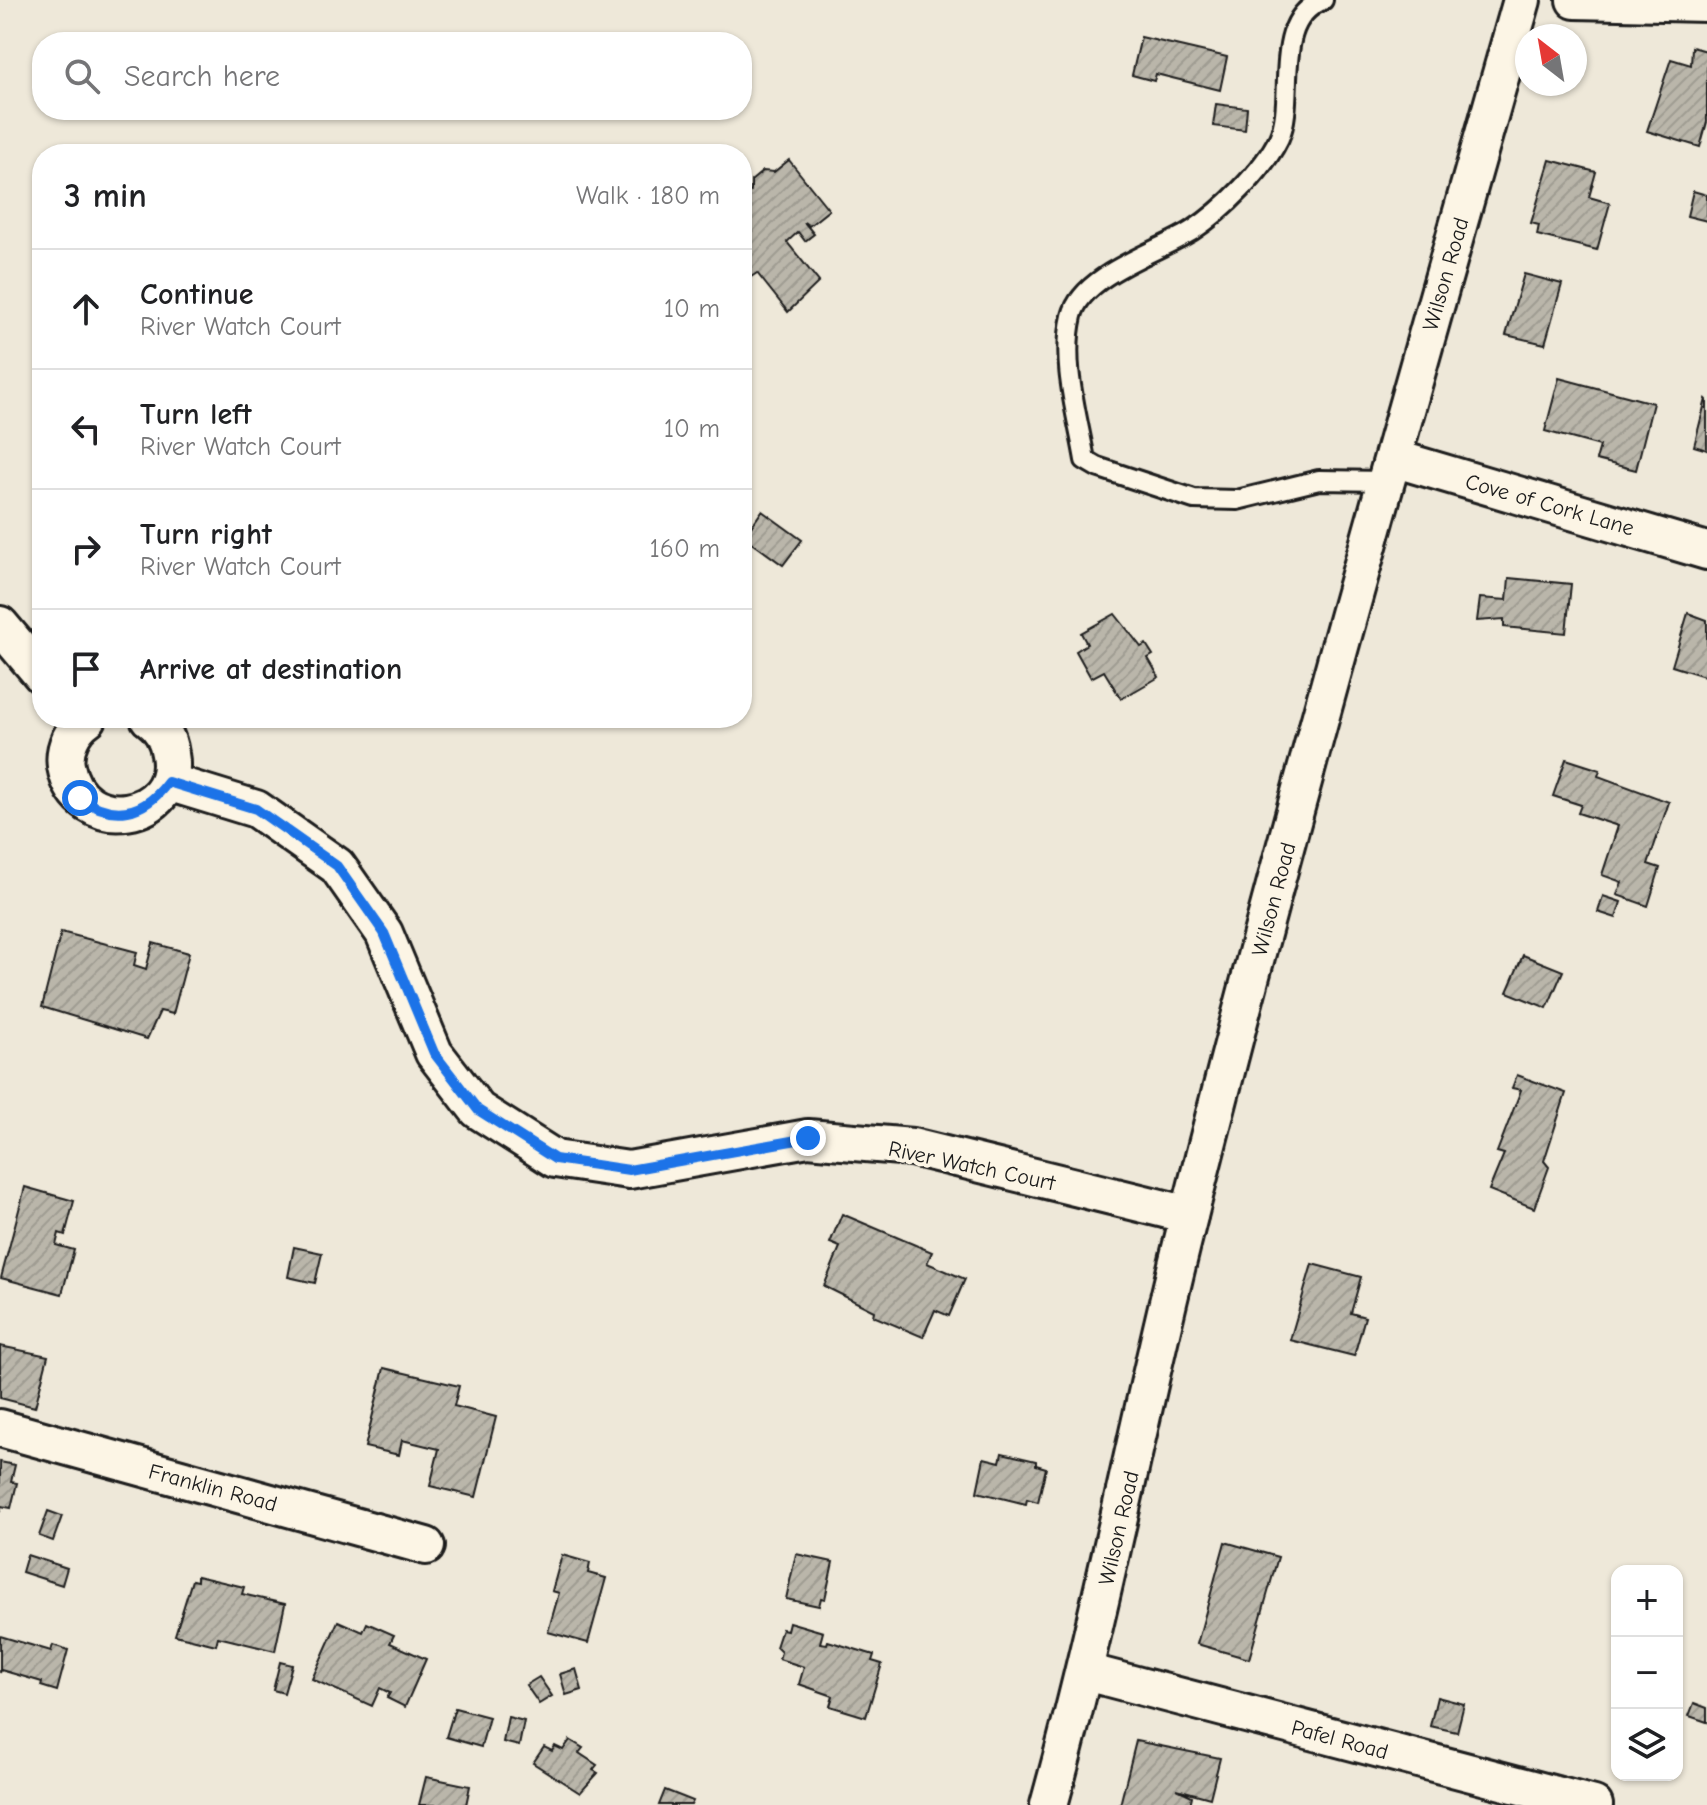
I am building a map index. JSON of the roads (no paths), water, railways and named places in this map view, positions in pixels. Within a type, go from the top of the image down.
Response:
[{"type":"street","points":[[1575,0],[1707,3]]},
{"type":"street","name":"Wilson Road","points":[[1049,1805],[1086,1672],[1189,1215],[1515,2]]},
{"type":"street","name":"Cove of Cork Lane","points":[[1390,470],[1707,551]]},
{"type":"street","points":[[0,625],[32,663]]},
{"type":"street","points":[[77,728],[69,740],[65,760],[69,781],[80,798],[97,810],[117,814],[138,810],[155,799],[168,782],[172,761],[168,741],[157,728]]},
{"type":"street","name":"River Watch Court","points":[[168,782],[256,809],[337,866],[384,933],[434,1053],[478,1110],[555,1159],[629,1170],[808,1138],[912,1147],[1189,1215]]},
{"type":"street","name":"Franklin Road","points":[[0,1428],[426,1546]]},
{"type":"street","name":"Pafel Road","points":[[1086,1672],[1594,1805]]},
{"type":"lane","points":[[1323,0],[1294,29],[1288,53],[1280,137],[1231,201],[1171,243],[1137,256],[1090,291],[1073,312],[1067,354],[1085,460],[1097,467],[1194,499],[1237,500],[1319,480],[1390,470]]}]
